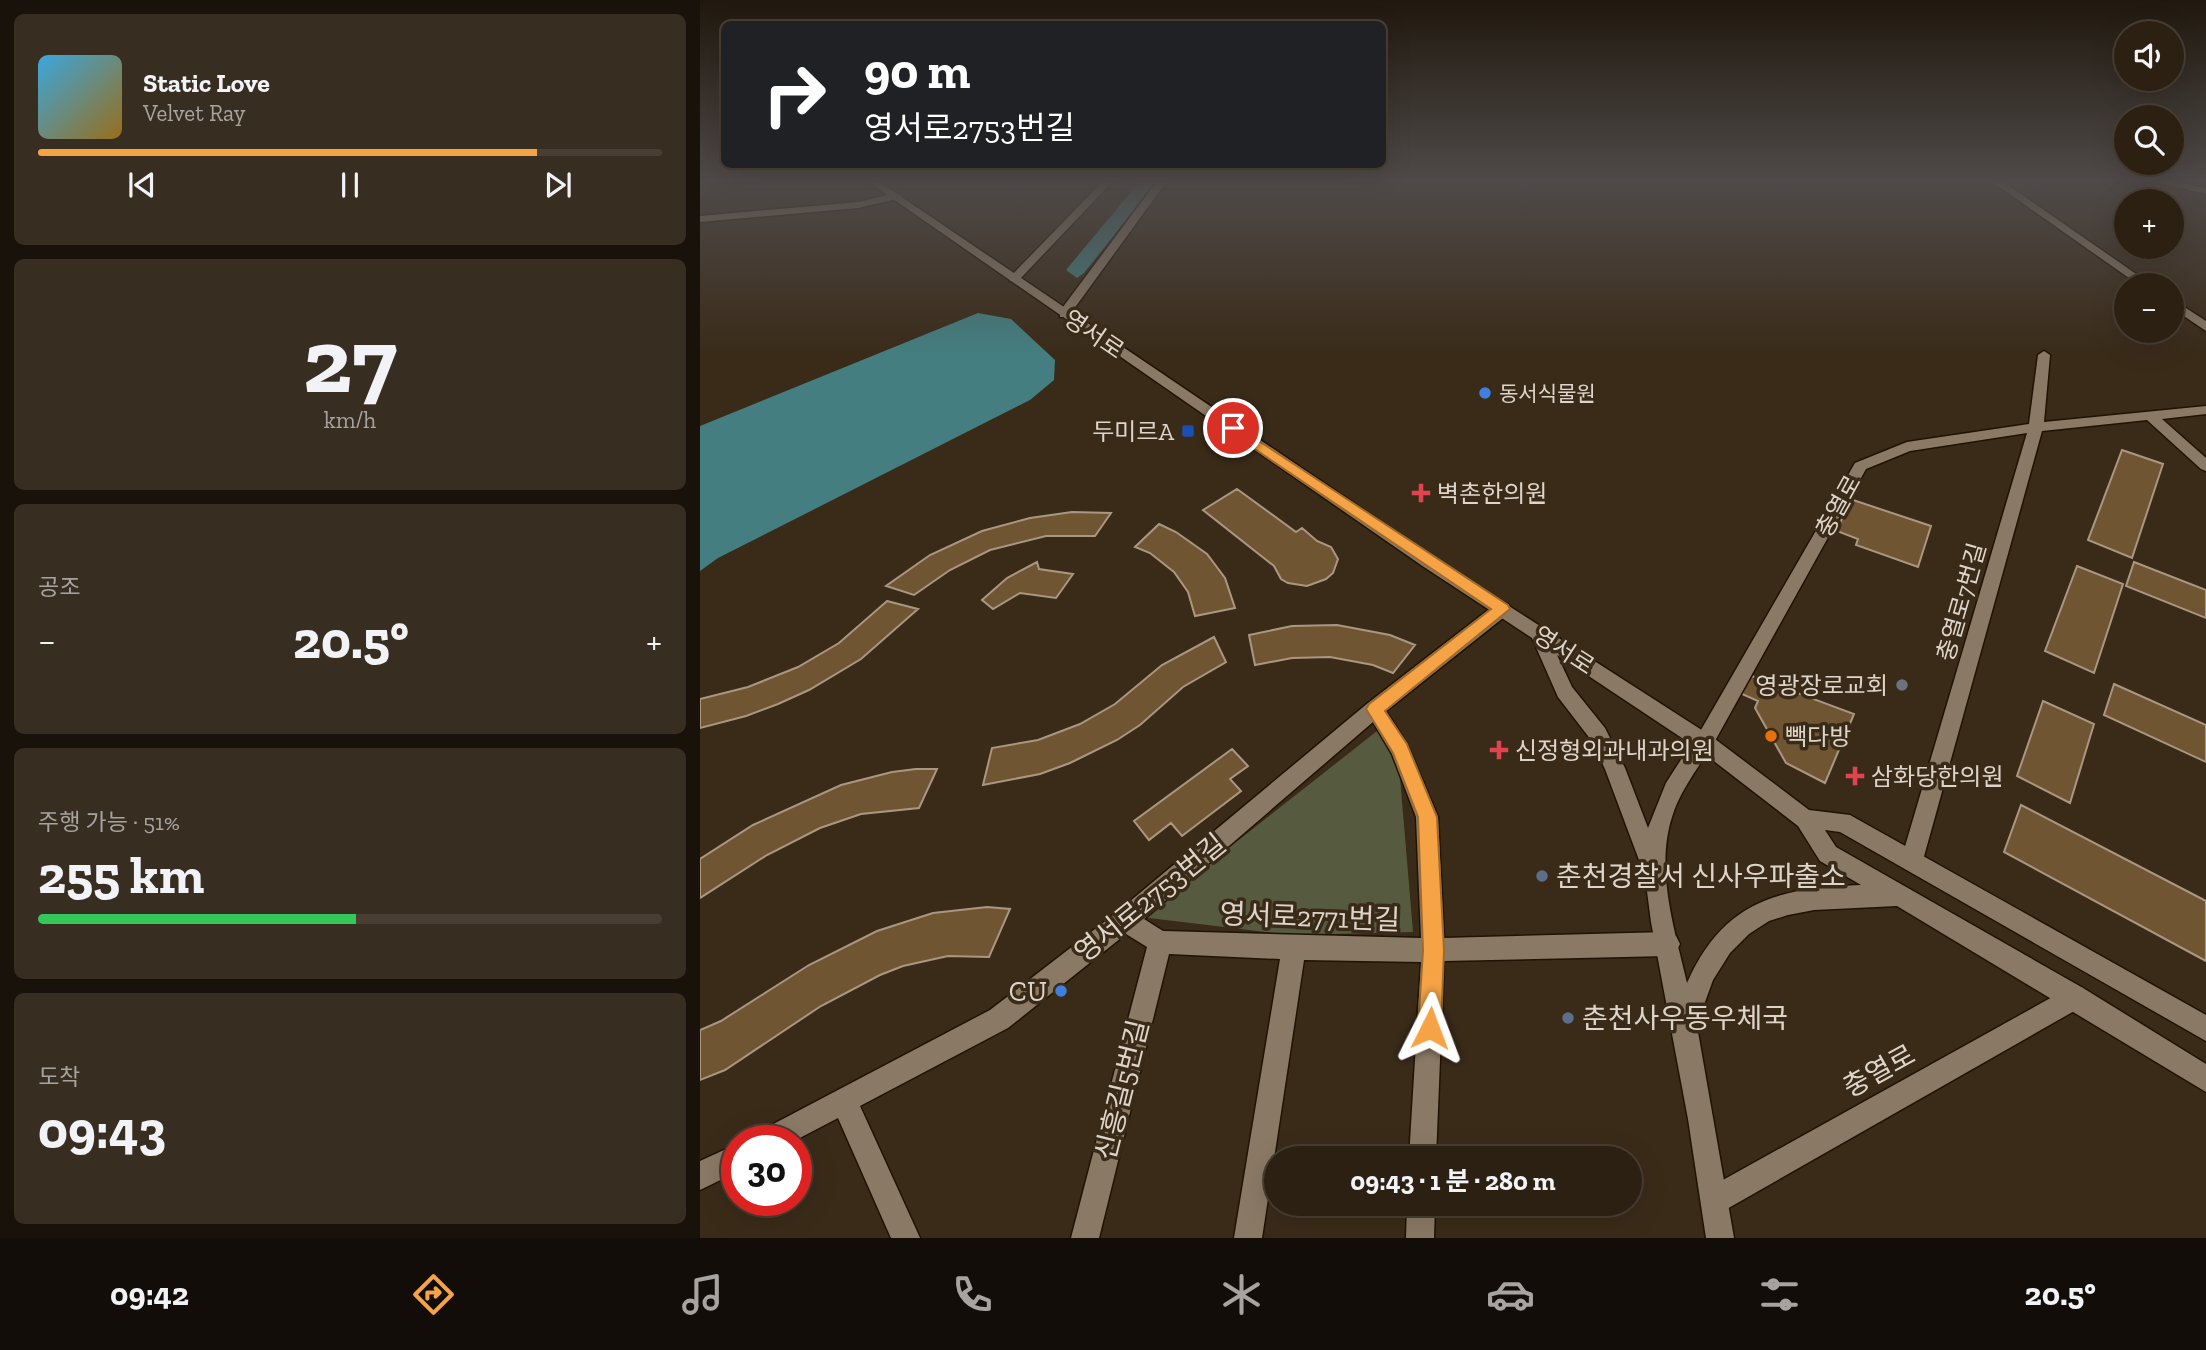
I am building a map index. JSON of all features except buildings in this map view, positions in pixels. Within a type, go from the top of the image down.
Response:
[{"type":"street","name":"영서로","points":[[957,239],[1064,314],[1704,742]]},
{"type":"street","points":[[1014,279],[1053,239]]},
{"type":"street","points":[[1064,314],[1119,239]]},
{"type":"street","points":[[2079,239],[2129,273]]},
{"type":"street","points":[[2184,311],[2206,327]]},
{"type":"street","name":"충열로7번길","points":[[1912,860],[2036,428],[2044,355]]},
{"type":"street","name":"충열로","points":[[1704,742],[1860,466],[1907,447],[2036,428],[2206,410]]},
{"type":"street","points":[[2152,417],[2206,466]]},
{"type":"street","name":"영서로2753번길","points":[[798,1125],[999,1019],[1125,920],[1375,709],[1502,609]]},
{"type":"street","points":[[1538,633],[1565,692],[1598,734],[1615,768],[1657,880]]},
{"type":"street","points":[[1375,709],[1400,750],[1427,817],[1433,950],[1424,1146]]},
{"type":"street","points":[[1720,1238],[1693,1068],[1657,880],[1656,840],[1665,810],[1674,787],[1704,742],[1805,819],[1828,854],[2074,997],[2206,1079]]},
{"type":"street","points":[[1805,819],[1843,822],[2206,1029]]},
{"type":"street","points":[[1693,1068],[1690,1004],[1712,958],[1746,920],[1787,902],[1900,895]]},
{"type":"street","name":"영서로2771번길","points":[[1125,920],[1160,942],[1294,948],[1433,950],[1668,944]]},
{"type":"street","name":"신흥길5번길","points":[[1085,1238],[1160,942]]},
{"type":"street","points":[[1248,1238],[1294,948]]},
{"type":"street","name":"충열로","points":[[1715,1200],[2074,997]]},
{"type":"street","points":[[844,1101],[906,1238]]},
{"type":"street","points":[[700,1176],[721,1165]]},
{"type":"street","points":[[1420,1238],[1421,1216]]},
{"type":"green space","points":[[1377,731],[1398,754],[1413,932],[1291,935],[1141,917]]},
{"type":"water","points":[[1092,239],[1111,239],[1077,278],[1066,270]]},
{"type":"water","points":[[978,313],[1011,319],[1055,360],[1054,380],[1030,400],[718,558],[700,571],[700,426]]},
{"type":"place","name":"동서식물원","points":[[1485,393]]},
{"type":"place","name":"두미르A","points":[[1188,431]]},
{"type":"place","name":"벽촌한의원","points":[[1421,493]]},
{"type":"place","name":"영광장로교회","points":[[1902,685]]},
{"type":"place","name":"빽다방","points":[[1771,736]]},
{"type":"place","name":"신정형외과내과의원","points":[[1499,750]]},
{"type":"place","name":"삼화당한의원","points":[[1855,776]]},
{"type":"place","name":"춘천경찰서 신사우파출소","points":[[1542,876]]},
{"type":"place","name":"CU","points":[[1061,991]]},
{"type":"place","name":"춘천사우동우체국","points":[[1568,1018]]},
{"type":"route","points":[[1233,428],[1502,609],[1375,709],[1400,750],[1427,817],[1433,950],[1430,1028]]}]
